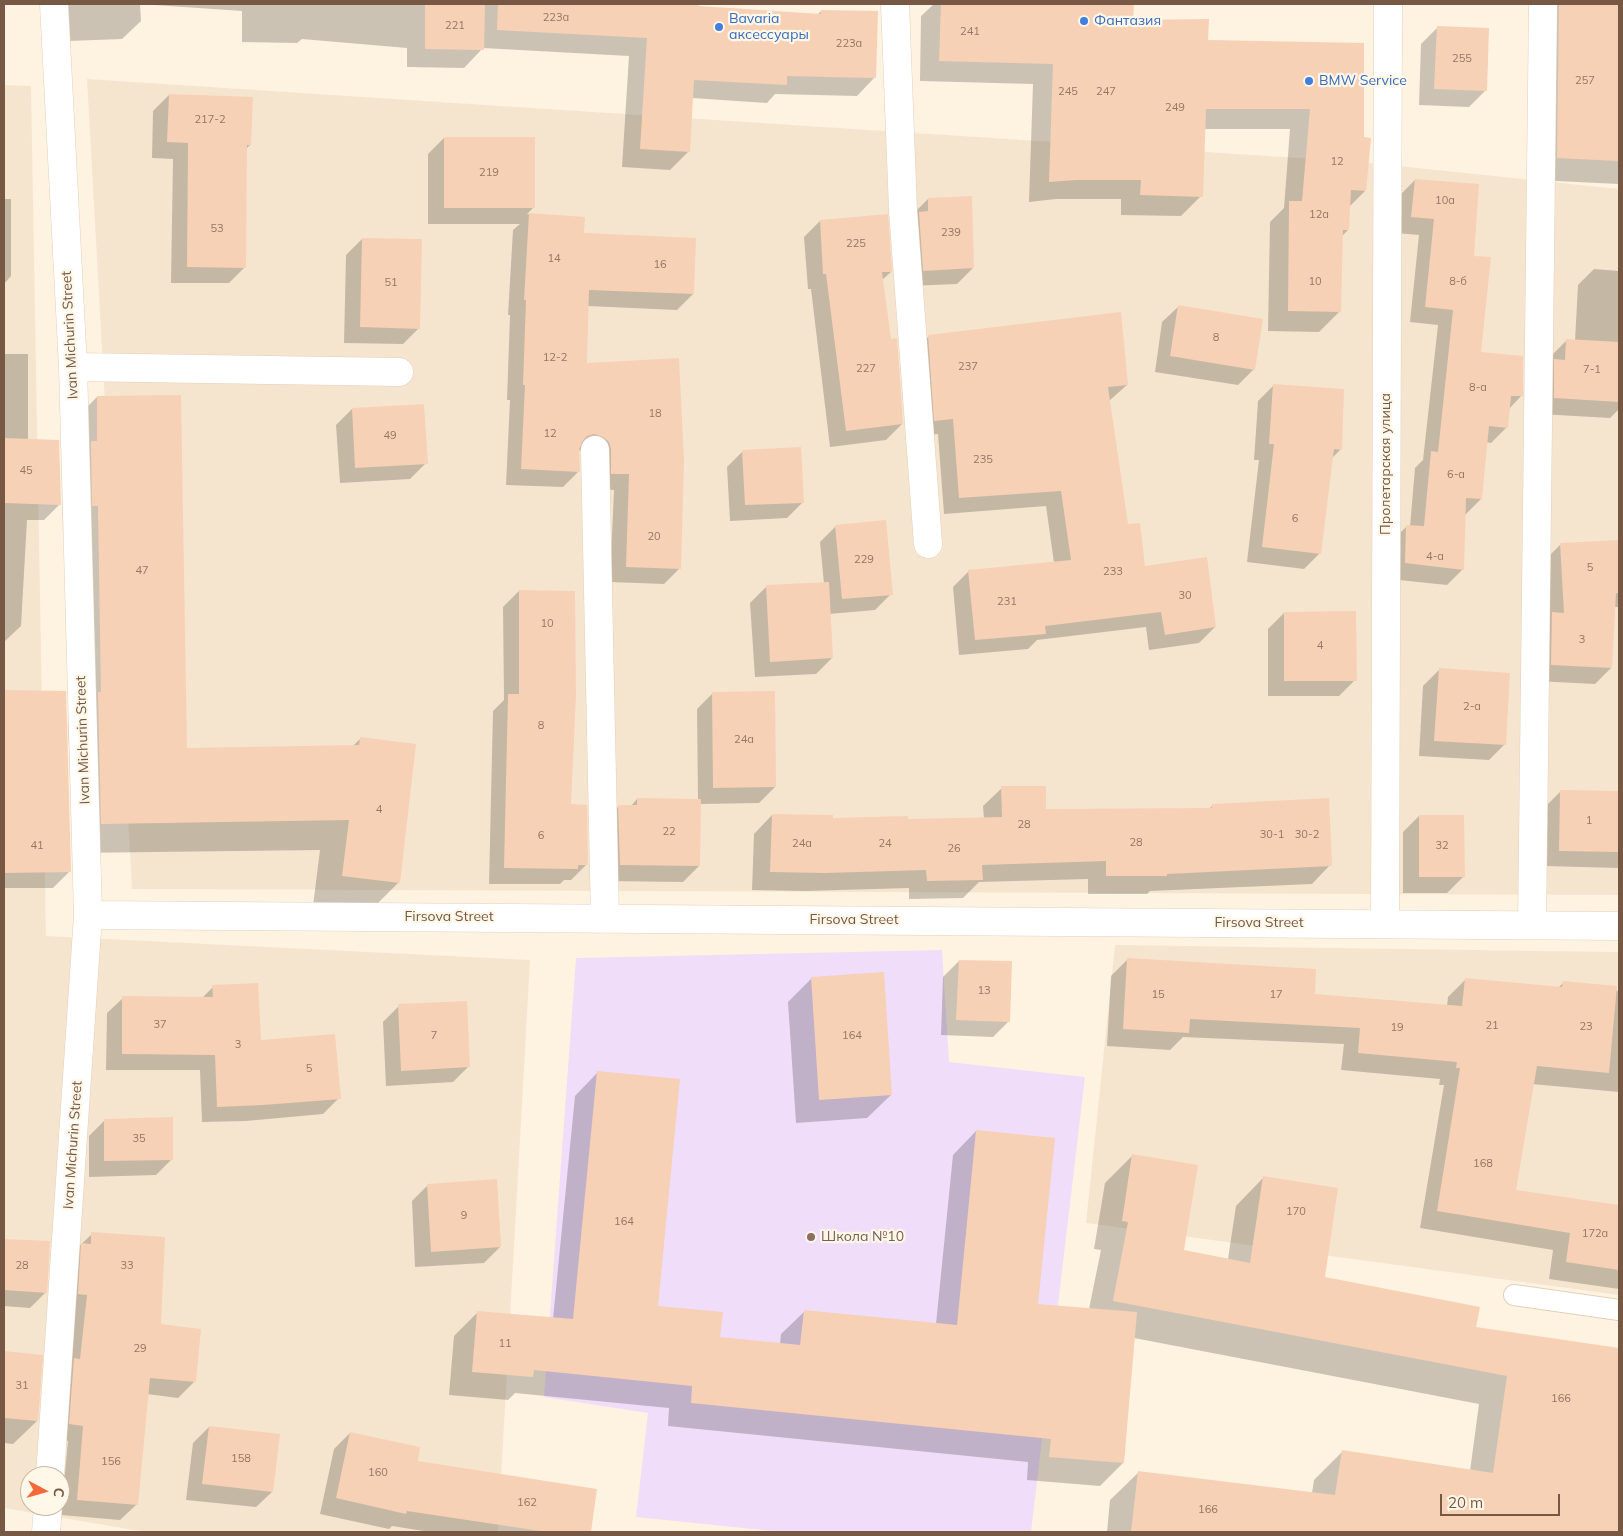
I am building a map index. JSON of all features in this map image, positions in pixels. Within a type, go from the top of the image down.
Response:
[{"type":"street","name":"Ivan Michurin Street","points":[[51,1466],[88,915],[73,367],[54,4]]},
{"type":"street","points":[[896,4],[903,210],[928,544]]},
{"type":"street","name":"Пролетарская улица","points":[[1385,924],[1388,4]]},
{"type":"street","points":[[1532,925],[1543,4]]},
{"type":"street","points":[[73,367],[399,372]]},
{"type":"street","points":[[595,450],[606,918]]},
{"type":"street","name":"Firsova Street","points":[[88,915],[1619,926]]},
{"type":"street","points":[[46,1532],[47,1516]]},
{"type":"lane","points":[[1514,1295],[1619,1310]]},
{"type":"shaded area","points":[[87,79],[1360,162],[1619,189],[1619,895],[132,889]]},
{"type":"shaded area","points":[[4,85],[31,86],[46,936],[530,960],[498,1532],[146,1532],[51,1516],[70,1516],[70,1466],[20,1466],[20,1511],[4,1508]]},
{"type":"shaded area","points":[[1115,945],[1619,952],[1619,1295],[1086,1223]]},
{"type":"shaded area","name":"Школа №10","points":[[942,950],[949,1062],[1085,1077],[1031,1532],[782,1532],[636,1517],[648,1413],[544,1397],[576,958]]},
{"type":"building","points":[[425,4],[485,4],[484,50],[425,49]]},
{"type":"building","points":[[498,4],[699,4],[699,6],[821,14],[821,10],[878,11],[876,78],[787,76],[787,85],[694,80],[690,152],[640,149],[647,38],[497,30]]},
{"type":"building","points":[[941,4],[1134,4],[1133,20],[1209,19],[1208,40],[1364,43],[1364,137],[1371,138],[1366,191],[1351,190],[1349,230],[1343,230],[1341,312],[1288,311],[1289,201],[1302,201],[1310,109],[1206,109],[1203,197],[1140,195],[1141,180],[1049,182],[1053,64],[939,61]]},
{"type":"building","points":[[1559,4],[1619,4],[1619,161],[1557,158]]},
{"type":"building","points":[[1437,26],[1489,28],[1487,91],[1434,89]]},
{"type":"building","points":[[169,94],[253,97],[251,145],[247,145],[246,268],[187,267],[188,143],[167,142]]},
{"type":"building","points":[[444,137],[535,137],[535,208],[444,208]]},
{"type":"building","points":[[1415,179],[1479,184],[1474,256],[1491,257],[1481,352],[1523,356],[1523,396],[1511,396],[1508,428],[1489,426],[1482,499],[1466,498],[1464,570],[1405,563],[1406,525],[1424,526],[1431,451],[1438,452],[1453,310],[1425,307],[1434,219],[1411,217]]},
{"type":"building","points":[[972,196],[974,268],[923,271],[919,212],[928,211],[928,198]]},
{"type":"building","points":[[529,213],[585,217],[584,233],[696,238],[694,294],[589,290],[587,363],[679,358],[684,461],[681,569],[626,567],[629,474],[611,474],[611,449],[609,442],[603,437],[594,434],[587,436],[582,442],[579,450],[580,472],[521,469],[525,385],[523,385],[526,300],[524,300]]},
{"type":"building","points":[[888,214],[892,272],[882,272],[891,339],[897,338],[903,424],[846,431],[826,274],[823,274],[820,220]]},
{"type":"building","points":[[362,238],[422,239],[420,329],[360,327]]},
{"type":"building","points":[[1178,305],[1263,319],[1255,370],[1170,356]]},
{"type":"building","points":[[1121,312],[1128,385],[1108,387],[1128,524],[1140,523],[1145,566],[1207,557],[1216,627],[1165,635],[1161,612],[1045,626],[1046,634],[975,640],[968,570],[1071,560],[1061,491],[959,498],[953,419],[934,421],[928,335]]},
{"type":"building","points":[[1566,339],[1619,342],[1619,402],[1554,398],[1554,359],[1565,360]]},
{"type":"building","points":[[1273,384],[1344,389],[1342,450],[1334,449],[1321,554],[1262,547],[1274,444],[1269,444]]},
{"type":"building","points":[[181,395],[187,748],[359,745],[360,737],[416,744],[400,883],[342,876],[349,820],[101,824],[98,692],[101,692],[98,506],[92,506],[91,441],[97,441],[97,396]]},
{"type":"building","points":[[424,404],[428,464],[355,468],[352,408]]},
{"type":"building","points":[[4,438],[59,440],[61,505],[4,503]]},
{"type":"building","points":[[801,447],[804,503],[745,505],[742,450]]},
{"type":"building","points":[[886,520],[893,595],[842,599],[835,525]]},
{"type":"building","points":[[1619,540],[1619,593],[1616,593],[1612,668],[1551,665],[1552,612],[1564,613],[1560,543]]},
{"type":"building","points":[[829,582],[833,658],[770,662],[766,585]]},
{"type":"building","points":[[519,590],[575,591],[576,696],[571,804],[587,805],[588,865],[578,865],[578,869],[504,868],[508,694],[519,694]]},
{"type":"building","points":[[1356,611],[1357,681],[1284,681],[1284,612]]},
{"type":"building","points":[[1439,668],[1510,673],[1506,745],[1434,741]]},
{"type":"building","points":[[4,690],[66,691],[71,872],[4,873]]},
{"type":"building","points":[[775,691],[776,787],[713,788],[712,692]]},
{"type":"building","points":[[1001,786],[1046,786],[1046,809],[1212,808],[1212,804],[1329,798],[1332,866],[1167,874],[1167,876],[1106,876],[1106,861],[982,865],[983,880],[927,881],[926,870],[825,873],[770,872],[772,814],[833,815],[833,818],[908,816],[908,819],[1002,817]]},
{"type":"building","points":[[1560,790],[1619,791],[1619,852],[1559,851]]},
{"type":"building","points":[[637,798],[701,799],[700,866],[620,865],[618,805],[637,805]]},
{"type":"building","points":[[1419,815],[1464,815],[1465,877],[1419,877]]},
{"type":"building","points":[[1127,958],[1316,969],[1315,994],[1462,1006],[1465,978],[1562,987],[1563,981],[1617,986],[1609,1073],[1537,1066],[1516,1190],[1619,1205],[1619,1270],[1566,1262],[1570,1233],[1437,1211],[1460,1068],[1456,1068],[1457,1062],[1358,1053],[1360,1028],[1190,1019],[1189,1033],[1123,1029]]},
{"type":"building","points":[[959,960],[1012,961],[1010,1022],[956,1020]]},
{"type":"building","points":[[884,972],[892,1095],[819,1100],[811,977]]},
{"type":"building","points":[[258,983],[261,1040],[335,1034],[341,1099],[217,1107],[215,1055],[122,1054],[122,996],[213,997],[212,985]]},
{"type":"building","points":[[467,1001],[470,1067],[401,1071],[398,1004]]},
{"type":"building","points":[[597,1071],[680,1079],[658,1306],[723,1312],[720,1337],[800,1345],[804,1310],[957,1325],[976,1130],[1055,1138],[1038,1304],[1137,1312],[1124,1463],[1049,1457],[1051,1439],[691,1403],[692,1386],[534,1370],[533,1377],[472,1372],[477,1311],[573,1319]]},
{"type":"building","points":[[173,1117],[173,1160],[104,1161],[104,1119]]},
{"type":"building","points":[[1132,1154],[1198,1165],[1184,1250],[1250,1263],[1263,1176],[1338,1188],[1325,1277],[1480,1307],[1476,1327],[1619,1348],[1619,1532],[1131,1532],[1138,1471],[1335,1495],[1342,1450],[1493,1473],[1507,1376],[1113,1301],[1128,1222],[1122,1221]]},
{"type":"building","points":[[497,1179],[501,1247],[431,1252],[427,1184]]},
{"type":"building","points":[[91,1232],[165,1237],[161,1324],[201,1329],[196,1382],[150,1378],[138,1505],[77,1500],[83,1426],[69,1424],[74,1358],[80,1359],[87,1295],[78,1294],[81,1243],[91,1244]]},
{"type":"building","points":[[4,1239],[50,1241],[47,1293],[4,1290]]},
{"type":"building","points":[[4,1351],[43,1355],[38,1421],[4,1418]]},
{"type":"building","points":[[209,1426],[280,1434],[273,1492],[202,1484]]},
{"type":"building","points":[[350,1432],[420,1447],[418,1461],[597,1489],[591,1532],[547,1532],[407,1511],[406,1514],[336,1498]]},
{"type":"place","name":"Фантазия","points":[[1084,21]]},
{"type":"place","name":"Bavaria аксеcсуары","points":[[719,27]]},
{"type":"place","name":"BMW Service","points":[[1309,81]]},
{"type":"place","name":"Школа №10","points":[[811,1237]]}]
